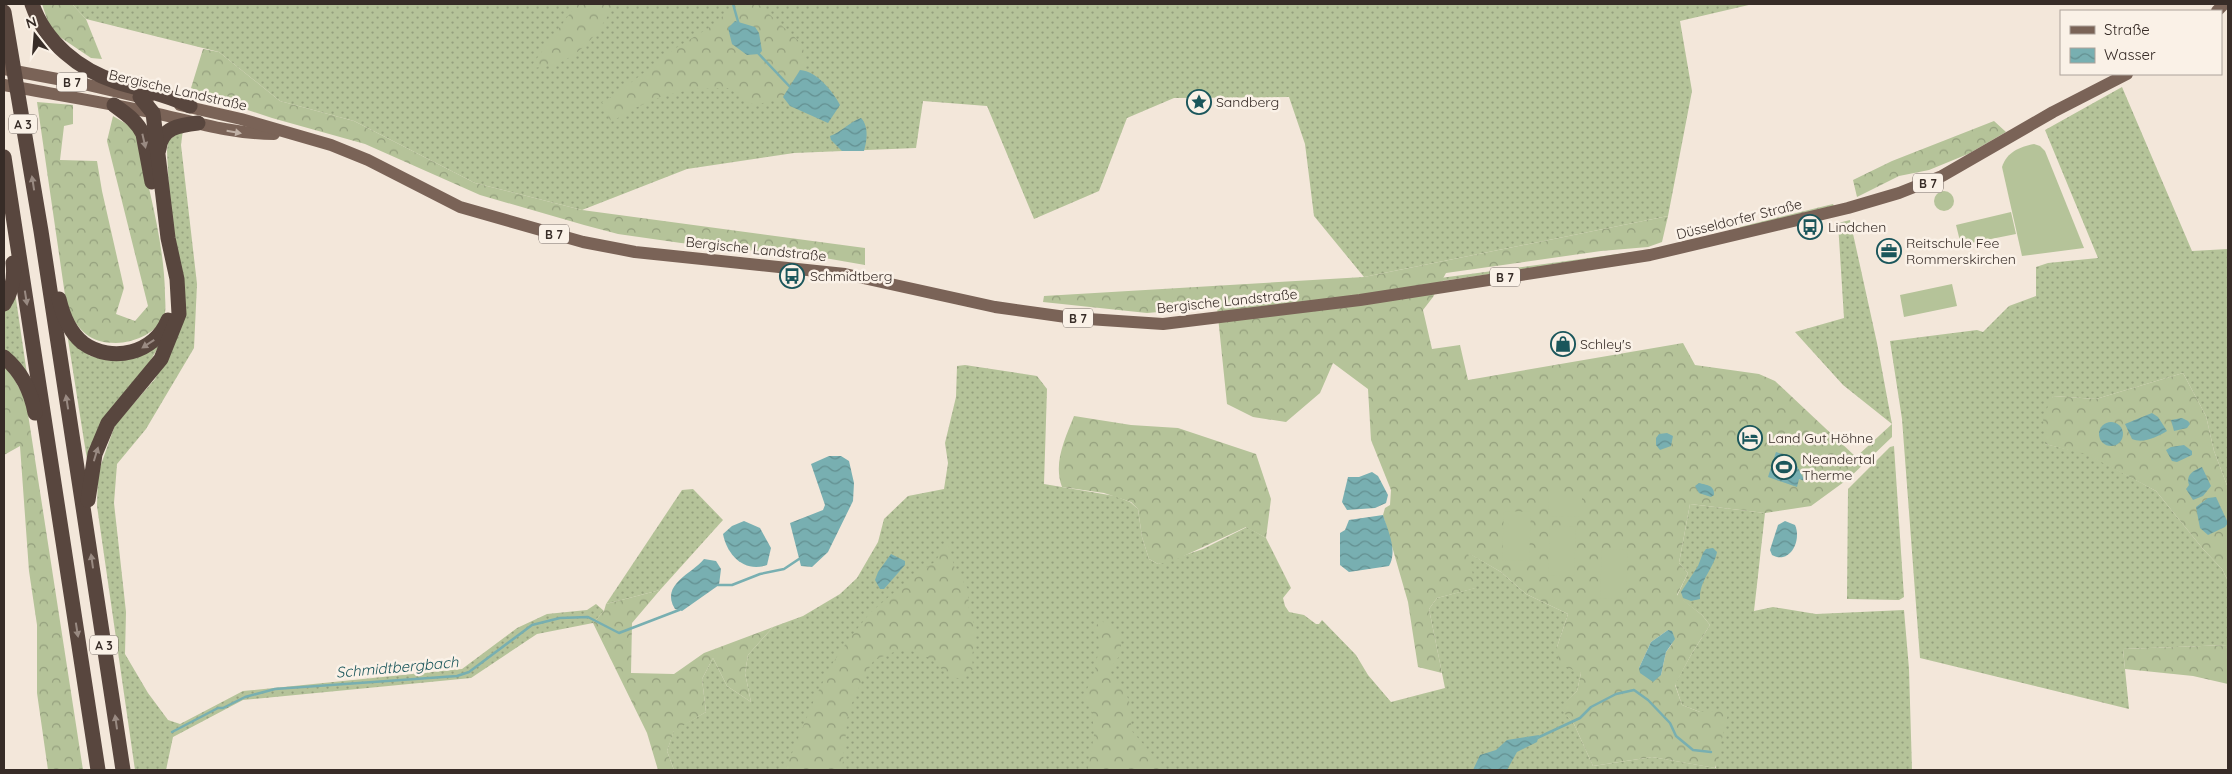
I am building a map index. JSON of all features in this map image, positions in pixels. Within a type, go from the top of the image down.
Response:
[{"type":"highway","points":[[32,4],[47,33],[59,49],[74,61],[115,82],[170,96],[190,106]]},
{"type":"highway","name":"A 3","points":[[4,12],[41,231],[123,770]]},
{"type":"highway","points":[[86,519],[95,454],[108,424],[161,359],[179,314],[177,279],[168,238],[153,113],[140,97]]},
{"type":"highway","points":[[41,231],[63,314],[69,327],[83,343],[104,352],[125,354],[144,348],[158,337],[168,322],[173,292],[163,239],[143,134],[131,117],[114,105]]},
{"type":"highway","points":[[158,153],[160,140],[169,130],[183,124],[198,123]]},
{"type":"highway","name":"A 3","points":[[4,157],[98,770]]},
{"type":"highway","points":[[4,304],[11,290],[14,272],[11,252],[16,232]]},
{"type":"highway","points":[[4,357],[12,364],[25,382],[32,399],[43,465],[54,478]]},
{"type":"main road","name":"Bergische Landstraße","points":[[4,69],[190,106],[241,119],[347,151],[433,194],[472,211],[614,249],[831,272],[994,307],[1073,318],[1147,324],[1179,323],[1328,304]]},
{"type":"main road","name":"Düsseldorfer Straße","points":[[1328,304],[1650,256],[1875,200],[1927,183],[1956,169],[2052,112],[2125,75]]},
{"type":"main road","name":"Bergische Landstraße","points":[[4,85],[114,105],[243,133],[286,134]]},
{"type":"green space","points":[[42,4],[72,4],[86,19],[102,59],[91,58],[51,31]]},
{"type":"green space","points":[[72,4],[1753,4],[1680,21],[1692,91],[1668,216],[1364,277],[1314,216],[1305,144],[1289,97],[1174,98],[1127,118],[1099,191],[1034,219],[987,106],[923,101],[916,148],[794,153],[687,169],[582,210],[475,183],[354,121],[280,101],[219,52],[86,19]]},
{"type":"green space","points":[[577,4],[614,4],[604,23],[591,40],[575,54],[566,60],[550,66],[529,69]]},
{"type":"green space","points":[[734,4],[758,4],[801,43],[807,61],[784,98],[754,105],[728,88],[693,89],[663,96],[635,108],[611,122],[602,102],[616,94],[676,48],[715,24]]},
{"type":"green space","points":[[203,49],[219,52],[280,101],[354,121],[475,183],[582,210],[865,248],[865,265],[819,257],[819,255],[814,255],[814,257],[681,243],[618,234],[480,195],[365,144],[272,118],[205,96],[191,88]]},
{"type":"green space","points":[[2122,87],[2192,251],[2228,249],[2228,488],[2214,451],[2206,416],[2183,373],[2096,399],[2053,396],[2045,444],[2088,454],[2156,491],[2203,549],[2222,569],[2228,581],[2228,645],[2123,649],[2129,709],[1920,658],[1902,419],[1890,341],[1977,330],[1983,332],[2009,306],[2036,296],[2036,267],[2048,263],[2098,258],[2045,130]]},
{"type":"green space","points":[[37,102],[73,105],[73,124],[64,126],[60,160],[97,161],[124,288],[116,314],[135,321],[148,306],[107,141],[113,116],[135,129],[150,190],[162,253],[165,306],[165,313],[158,326],[138,339],[116,343],[99,341],[86,334],[76,324],[67,309]]},
{"type":"green space","points":[[1994,121],[2006,132],[1968,154],[1929,170],[1899,176],[1857,197],[1853,180],[1892,161]]},
{"type":"green space","points":[[183,129],[181,145],[197,284],[194,348],[146,429],[117,464],[114,503],[126,612],[125,654],[148,693],[168,720],[180,724],[243,691],[462,669],[517,628],[547,614],[587,610],[596,604],[604,611],[593,623],[537,634],[471,678],[243,700],[173,737],[166,770],[135,770],[97,506],[98,473],[115,425],[155,379],[176,336],[167,151],[168,141]]},
{"type":"green space","points":[[2034,144],[2040,146],[2045,151],[2084,248],[2022,256],[2002,167],[2007,157],[2014,151]]},
{"type":"green space","points":[[1944,191],[1951,194],[1954,201],[1951,208],[1944,211],[1937,208],[1934,201],[1937,194]]},
{"type":"green space","points":[[1833,204],[1834,206],[1740,229],[1740,227]]},
{"type":"green space","points":[[2011,212],[2016,234],[1961,245],[1956,225]]},
{"type":"green space","points":[[1668,216],[1662,242],[1648,247],[1601,251],[1446,273],[1433,297],[1423,310],[1432,349],[1460,345],[1468,380],[1683,343],[1695,365],[1759,374],[1775,381],[1856,457],[1892,424],[1892,437],[1848,479],[1811,506],[1765,513],[1690,504],[1679,563],[1688,573],[1677,595],[1702,615],[1710,625],[1675,685],[1682,705],[1700,712],[1729,710],[1715,768],[1652,757],[1593,766],[1574,724],[1560,708],[1577,691],[1581,673],[1559,664],[1557,647],[1568,614],[1526,594],[1501,572],[1468,553],[1476,588],[1437,598],[1429,609],[1442,673],[1418,667],[1408,602],[1383,515],[1385,508],[1390,505],[1391,490],[1371,440],[1368,389],[1333,363],[1320,393],[1286,422],[1253,417],[1227,404],[1217,307],[1147,313],[1043,302],[1044,296],[1364,277]],"holes":[[[1668,630],[1672,644],[1666,652],[1661,675],[1639,668],[1651,642]]]},
{"type":"green space","points":[[1850,220],[1877,343],[1892,424],[1843,385],[1795,332],[1844,318],[1838,223]]},
{"type":"green space","points":[[1640,251],[1620,255],[1327,298],[1388,285]]},
{"type":"green space","points":[[1952,284],[1957,306],[1904,317],[1900,295]]},
{"type":"green space","points":[[15,292],[28,381],[4,352],[4,308]]},
{"type":"green space","points":[[67,333],[90,356],[120,361],[162,341],[88,466]]},
{"type":"green space","points":[[4,365],[11,373],[26,401],[83,770],[48,770],[37,693],[37,625],[29,571],[20,446],[4,455]]},
{"type":"green space","points":[[965,365],[1037,376],[1047,389],[1044,484],[1115,496],[1130,502],[1138,509],[1142,537],[1149,559],[1158,564],[1203,549],[1247,527],[1266,538],[1291,588],[1283,598],[1289,612],[1304,615],[1316,624],[1319,624],[1322,620],[1356,655],[1368,675],[1391,702],[1445,688],[1429,609],[1437,598],[1475,588],[1467,552],[1501,572],[1526,594],[1568,614],[1557,647],[1581,673],[1577,691],[1561,708],[1574,724],[1593,766],[1652,757],[1716,768],[1700,712],[1682,705],[1675,684],[1710,625],[1702,615],[1677,596],[1688,573],[1679,563],[1690,504],[1765,513],[1754,611],[1773,607],[1816,614],[1904,610],[1909,669],[1912,770],[674,770],[667,751],[674,730],[706,712],[702,679],[713,658],[727,686],[751,702],[745,673],[748,655],[773,627],[803,616],[840,594],[857,578],[878,542],[884,519],[908,496],[944,489],[948,463],[945,443],[956,397],[957,366]]},
{"type":"green space","points":[[2183,373],[2206,416],[2214,451],[2228,488],[2228,581],[2222,569],[2203,549],[2156,491],[2088,455],[2045,444],[2043,417],[2053,396],[2096,399]]},
{"type":"green space","points":[[1074,416],[1131,425],[1178,428],[1256,454],[1271,499],[1266,538],[1246,527],[1173,561],[1158,564],[1149,559],[1142,537],[1138,509],[1131,502],[1104,493],[1062,487],[1059,460]]},
{"type":"green space","points":[[1894,446],[1904,597],[1899,600],[1847,599],[1848,489],[1890,447]]},
{"type":"green space","points":[[693,489],[723,520],[660,590],[606,604],[682,490]]},
{"type":"green space","points":[[1548,496],[1582,496],[1582,516],[1549,517]]},
{"type":"green space","points":[[1504,511],[1531,512],[1529,561],[1502,560]]},
{"type":"green space","points":[[1550,526],[1576,527],[1574,576],[1548,575]]},
{"type":"green space","points":[[948,544],[955,569],[968,589],[969,612],[977,630],[972,656],[973,669],[962,679],[950,677],[930,658],[904,648],[874,660],[863,678],[848,713],[842,770],[785,770],[814,700],[832,664],[849,639],[870,613],[912,577],[936,561],[944,545]]},
{"type":"green space","points":[[1602,549],[1628,550],[1626,599],[1600,598]]},
{"type":"green space","points":[[660,590],[632,623],[631,673],[674,674],[704,653],[773,627],[748,655],[745,673],[751,702],[727,686],[713,658],[702,679],[706,712],[674,731],[667,751],[674,770],[658,770],[647,733],[593,623],[604,611],[606,604]]},
{"type":"green space","points":[[1101,620],[1121,636],[1121,654],[1108,671],[1121,686],[1130,703],[1131,730],[1166,770],[1088,770],[1094,735],[1092,711],[1084,695],[1094,675],[1100,642],[1095,627]]},
{"type":"green space","points":[[2228,645],[2228,684],[2193,676],[2125,669],[2123,649]]},
{"type":"water","points":[[735,21],[755,27],[759,33],[762,51],[759,54],[747,55],[732,44],[728,28]]},
{"type":"water","points":[[800,70],[806,71],[818,78],[829,88],[840,105],[828,123],[790,106],[783,97]]},
{"type":"water","points":[[861,118],[866,129],[864,151],[842,151],[831,140],[830,136]]},
{"type":"water","points":[[2152,413],[2158,417],[2167,431],[2141,441],[2132,439],[2125,424]]},
{"type":"water","points":[[2182,418],[2190,424],[2187,428],[2174,431],[2171,420]]},
{"type":"water","points":[[2111,422],[2116,423],[2122,429],[2122,439],[2116,445],[2111,446],[2106,445],[2100,439],[2099,434],[2100,429],[2106,423]]},
{"type":"water","points":[[1667,433],[1673,436],[1671,446],[1660,450],[1656,445],[1656,438],[1659,434]]},
{"type":"water","points":[[2184,445],[2192,451],[2192,455],[2177,462],[2172,461],[2166,450],[2171,447]]},
{"type":"water","name":"Neandertal Therme","points":[[1776,452],[1792,457],[1805,481],[1799,479],[1797,487],[1768,477]]},
{"type":"water","points":[[829,456],[841,456],[849,461],[854,483],[853,501],[828,552],[812,567],[801,566],[790,523],[823,510],[825,505],[811,464]]},
{"type":"water","points":[[2202,467],[2211,486],[2203,496],[2193,500],[2186,489],[2189,485],[2188,478],[2193,472]]},
{"type":"water","points":[[1372,472],[1378,476],[1388,495],[1386,503],[1375,508],[1347,510],[1342,502],[1348,477],[1359,477]]},
{"type":"water","points":[[1699,483],[1712,487],[1714,495],[1711,497],[1699,493],[1695,486]]},
{"type":"water","points":[[2216,497],[2228,523],[2225,527],[2208,535],[2200,528],[2196,507],[2208,498]]},
{"type":"water","points":[[1383,515],[1393,554],[1389,566],[1349,572],[1340,565],[1340,533],[1345,530],[1349,520]]},
{"type":"water","points":[[744,521],[760,528],[771,548],[767,565],[759,567],[744,564],[728,549],[723,534],[732,526]]},
{"type":"water","points":[[1785,521],[1795,525],[1797,531],[1796,544],[1789,554],[1784,557],[1778,557],[1772,555],[1770,550],[1778,525]]},
{"type":"water","points":[[1713,548],[1717,552],[1704,580],[1700,599],[1691,601],[1683,598],[1681,592],[1698,566],[1703,553],[1706,549]]},
{"type":"water","points":[[891,554],[905,561],[905,565],[884,589],[880,589],[875,580],[878,572]]},
{"type":"water","points":[[704,559],[716,561],[721,569],[719,585],[682,611],[675,609],[671,600],[674,586]]},
{"type":"water","points":[[1668,630],[1672,631],[1675,639],[1666,652],[1661,675],[1653,682],[1640,673],[1639,668],[1651,642]]},
{"type":"water","points":[[1539,735],[1537,742],[1517,752],[1507,770],[1473,770],[1480,755],[1496,750],[1507,740]]},
{"type":"waterway","points":[[733,4],[739,25]]},
{"type":"waterway","points":[[757,52],[791,88]]},
{"type":"waterway","name":"Schmidtbergbach","points":[[718,585],[732,585],[760,574],[784,569],[802,557]]},
{"type":"waterway","name":"Schmidtbergbach","points":[[172,732],[218,708],[223,708],[245,697],[275,689],[457,676],[469,672],[532,625],[560,618],[588,617],[619,633],[681,608]]},
{"type":"waterway","points":[[1535,739],[1580,718],[1591,707],[1616,694],[1634,690],[1648,700],[1670,723],[1676,736],[1693,750],[1711,752]]},
{"type":"place","name":"Sandberg","points":[[1199,102]]},
{"type":"place","name":"Lindchen","points":[[1810,227]]},
{"type":"place","name":"Reitschule Fee Rommerskirchen","points":[[1889,251]]},
{"type":"place","name":"Schmidtberg","points":[[792,276]]},
{"type":"place","name":"Schley's","points":[[1563,344]]},
{"type":"place","name":"Land Gut Höhne","points":[[1750,438]]},
{"type":"place","name":"Neandertal Therme","points":[[1784,467]]}]
